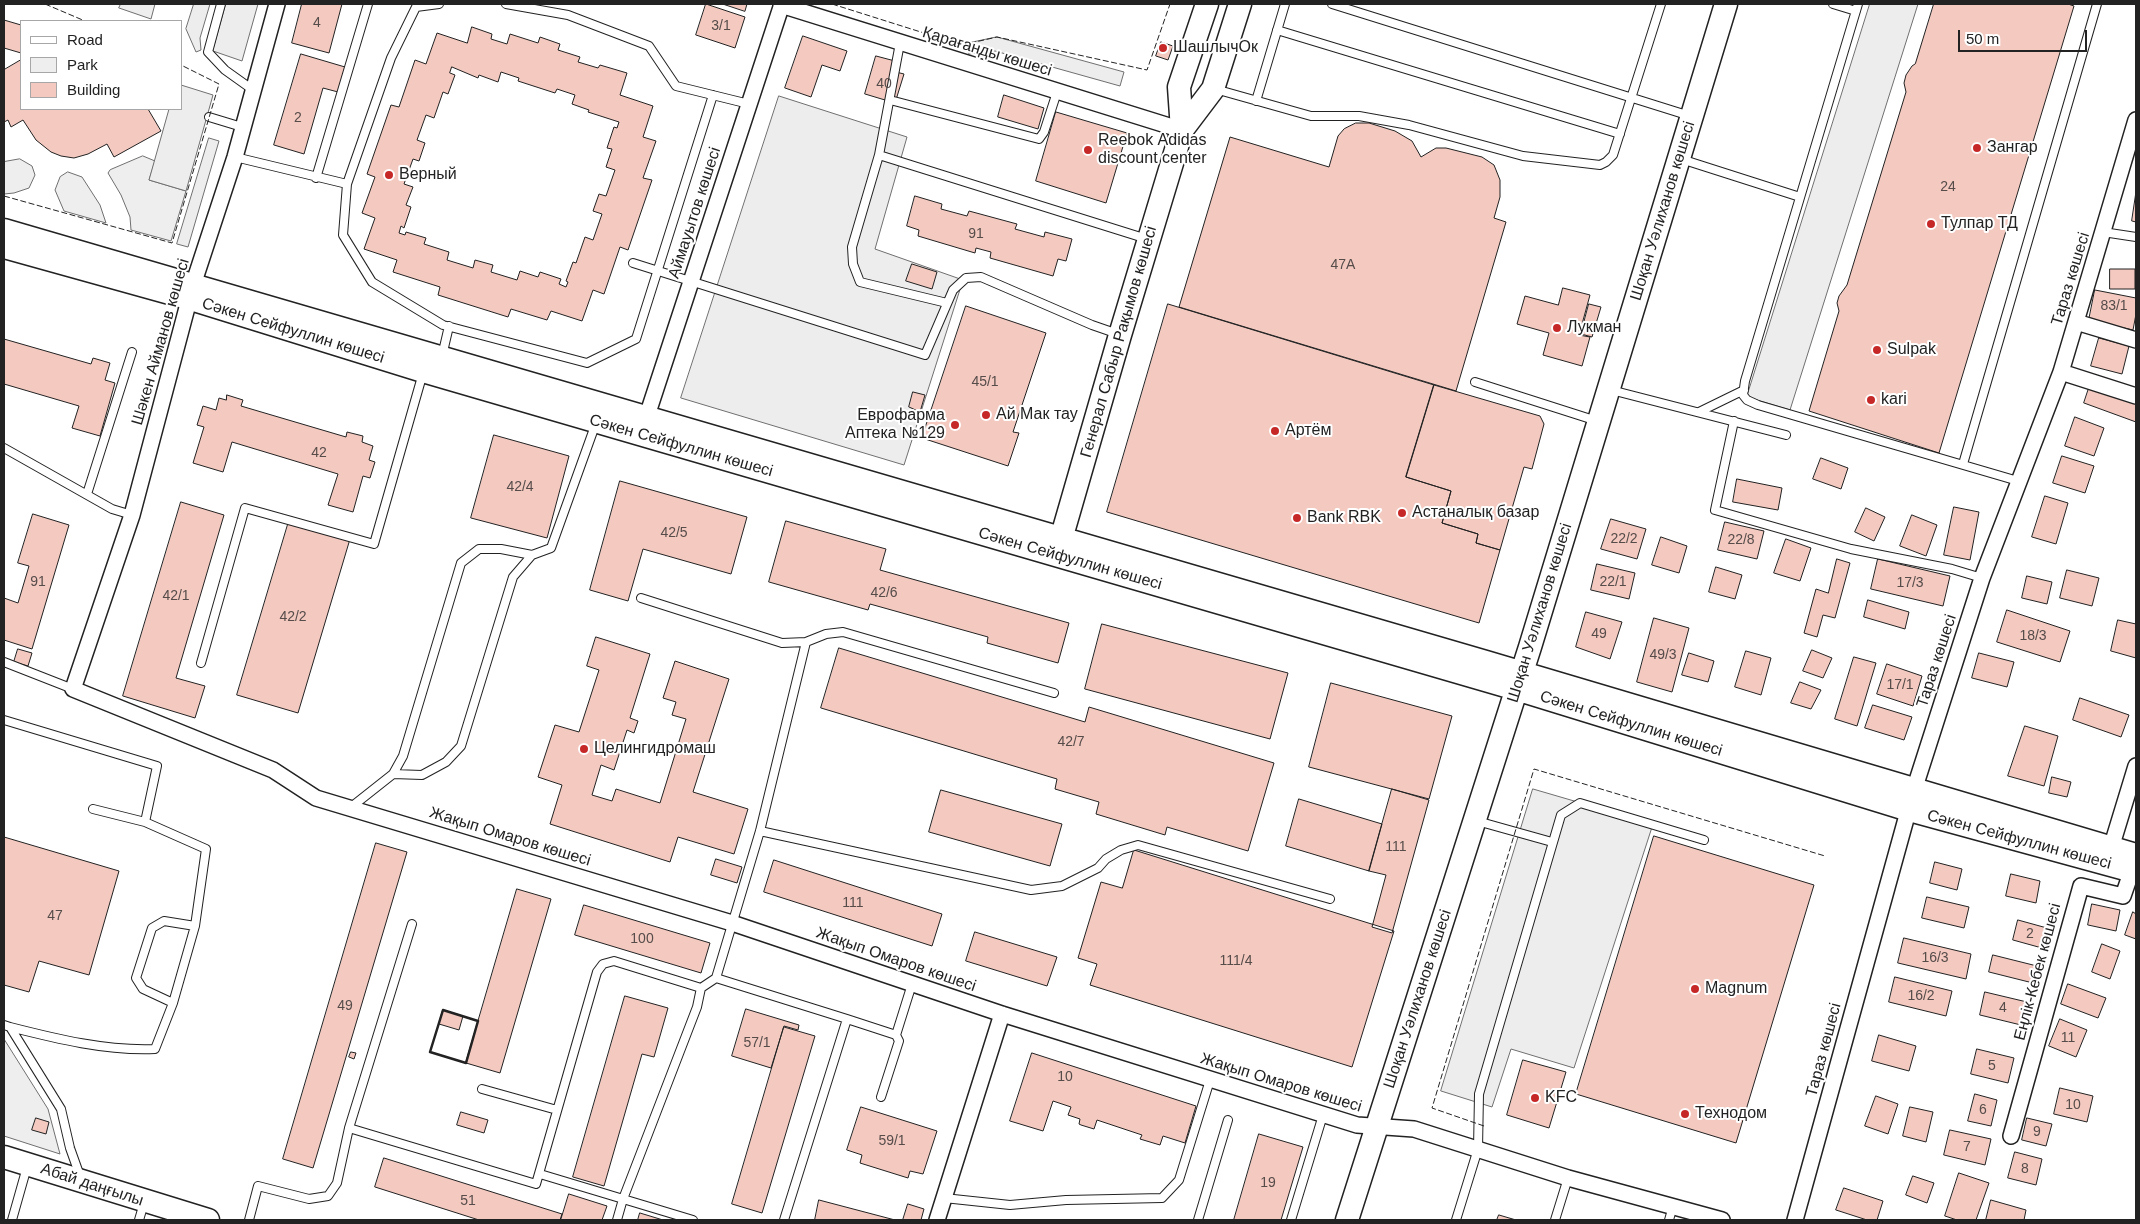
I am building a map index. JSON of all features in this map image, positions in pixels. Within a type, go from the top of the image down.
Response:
[{"type":"main road","name":"Генерал Сабыр Рақымов көшесі","points":[[1182,130],[1179,87],[1207,4]]},
{"type":"main road","name":"Генерал Сабыр Рақымов көшесі","points":[[1059,547],[1120,334],[1182,130],[1213,89],[1240,4]]},
{"type":"main road","name":"Шоқан Уәлиханов көшесі","points":[[1347,1220],[1474,820],[1523,680],[1725,5]]},
{"type":"main road","name":"Сәкен Сейфуллин көшесі","points":[[4,230],[596,421],[644,426]]},
{"type":"main road","name":"Сәкен Сейфуллин көшесі","points":[[4,247],[192,292]]},
{"type":"main road","name":"Сәкен Сейфуллин көшесі","points":[[434,368],[644,426],[1523,680],[1912,800],[2135,866]]},
{"type":"main road","name":"Сәкен Сейфуллин көшесі","points":[[1912,800],[2111,848],[2135,866]]},
{"type":"main road","name":"Абай даңғылы","points":[[4,1157],[83,1182],[142,1211],[202,1220]]},
{"type":"street","name":"Шәкен Айманов көшесі","points":[[73,689],[132,515],[192,292],[234,158],[277,4]]},
{"type":"street","name":"Қарағанды көшесі","points":[[782,5],[1182,130]]},
{"type":"street","name":"Аймауытов көшесі","points":[[644,426],[782,5]]},
{"type":"street","name":"Тараз көшесі","points":[[1795,1220],[1912,800],[1982,578],[2061,372],[2136,120]]},
{"type":"street","points":[[2076,322],[2136,340]]},
{"type":"street","points":[[2061,372],[2136,396]]},
{"type":"street","name":"Жақып Омаров көшесі","points":[[73,689],[273,770],[316,798],[732,923],[1002,1014],[1323,1115],[1357,1125],[1414,1128],[1671,1213],[1722,1220]]},
{"type":"street","points":[[2111,848],[2136,766]]},
{"type":"street","name":"Еңлік-Кебек көшесі","points":[[2011,1136],[2081,886],[2123,896],[2135,866]]},
{"type":"street","points":[[937,1220],[1002,1014]]},
{"type":"lane","points":[[221,4],[208,52],[224,70],[253,90]]},
{"type":"lane","points":[[316,178],[368,4]]},
{"type":"lane","points":[[406,4],[416,7],[439,4]]},
{"type":"lane","points":[[506,4],[568,15],[649,46],[676,86],[749,104]]},
{"type":"lane","points":[[1256,101],[1285,4]]},
{"type":"lane","points":[[1332,4],[1692,116]]},
{"type":"lane","points":[[1213,89],[1311,116],[1359,116],[1409,125],[1522,156],[1600,164],[1606,162],[1613,155],[1661,4]]},
{"type":"lane","points":[[1833,4],[1857,8],[1743,395],[1758,405],[2018,480]]},
{"type":"lane","points":[[1963,464],[2097,4]]},
{"type":"lane","points":[[416,7],[391,58],[347,184],[343,235],[372,282],[449,326],[587,363],[636,339],[712,95]]},
{"type":"lane","points":[[1277,30],[1620,134]]},
{"type":"lane","points":[[900,43],[879,155],[852,247],[852,264],[860,282],[947,303]]},
{"type":"lane","points":[[890,100],[1039,139],[1044,132],[1057,92]]},
{"type":"lane","points":[[209,117],[242,127]]},
{"type":"lane","points":[[879,155],[1148,240]]},
{"type":"lane","points":[[234,158],[347,184]]},
{"type":"lane","points":[[1679,158],[1800,197]]},
{"type":"lane","points":[[2103,232],[2136,237]]},
{"type":"lane","points":[[633,263],[925,355],[953,290],[966,278],[981,277],[1092,325],[1120,334]]},
{"type":"lane","points":[[201,663],[245,508],[374,544],[449,326]]},
{"type":"lane","points":[[87,494],[132,352]]},
{"type":"lane","points":[[1475,382],[1599,422]]},
{"type":"lane","points":[[1609,389],[1786,435]]},
{"type":"lane","points":[[1699,412],[1744,390]]},
{"type":"lane","points":[[393,774],[422,775],[446,762],[461,746],[513,577],[532,555],[551,548],[596,421]]},
{"type":"lane","points":[[1734,421],[1715,510],[1851,549],[1952,569],[1982,578]]},
{"type":"lane","points":[[4,448],[112,509],[132,515]]},
{"type":"lane","points":[[350,808],[393,774],[403,756],[461,563],[479,550],[500,549],[532,555]]},
{"type":"lane","points":[[641,598],[782,643],[806,642],[826,634],[843,632],[1054,693]]},
{"type":"lane","points":[[617,1220],[696,1007],[701,988],[716,978],[760,831],[806,642]]},
{"type":"lane","points":[[4,662],[73,689]]},
{"type":"lane","points":[[4,720],[158,766],[145,822]]},
{"type":"lane","points":[[1456,1220],[1478,1149],[1478,1094],[1561,814],[1580,803],[1704,840]]},
{"type":"lane","points":[[7,1026],[41,1035],[128,1050],[155,1049],[173,1003],[195,926],[206,849],[145,822],[93,809]]},
{"type":"lane","points":[[1474,820],[1552,842]]},
{"type":"lane","points":[[760,831],[1032,890],[1062,886],[1098,868],[1106,859],[1121,850],[1138,844],[1330,899]]},
{"type":"lane","points":[[173,1003],[142,989],[136,978],[152,928],[164,920],[195,926]]},
{"type":"lane","points":[[249,1220],[258,1186],[309,1199],[328,1196],[337,1183],[349,1128],[412,924]]},
{"type":"lane","points":[[349,1128],[536,1184],[597,972],[603,964],[614,961],[701,988]]},
{"type":"lane","points":[[716,978],[896,1034]]},
{"type":"lane","points":[[882,1097],[899,1041],[896,1034],[912,984]]},
{"type":"lane","points":[[784,1220],[848,1019]]},
{"type":"lane","points":[[7,1026],[61,1109],[70,1148],[83,1182]]},
{"type":"lane","points":[[944,1198],[1010,1205],[1066,1200],[1162,1198],[1179,1180],[1210,1080]]},
{"type":"lane","points":[[482,1088],[557,1110]]},
{"type":"lane","points":[[1291,1220],[1323,1115]]},
{"type":"lane","points":[[1198,1220],[1228,1120]]},
{"type":"lane","points":[[12,1220],[28,1164]]},
{"type":"lane","points":[[540,1174],[693,1220]]},
{"type":"lane","points":[[1556,1220],[1568,1178]]},
{"type":"green space","points":[[121,4],[155,4],[151,19],[119,8]]},
{"type":"green space","points":[[143,156],[155,161],[149,180],[186,191],[171,241],[131,230],[130,217],[121,195],[108,173],[110,170]]},
{"type":"green space","points":[[20,159],[32,166],[35,175],[29,188],[4,194],[4,162]]},
{"type":"green space","points":[[68,172],[82,177],[100,205],[106,223],[64,211],[55,190],[60,177]]},
{"type":"green space","points":[[4,1039],[48,1109],[60,1154],[4,1136]]},
{"type":"shaded area","points":[[194,4],[210,4],[200,38],[201,50],[196,52],[186,29]]},
{"type":"shaded area","points":[[226,4],[258,4],[242,61],[213,51]]},
{"type":"shaded area","points":[[1870,4],[1918,4],[1790,410],[1747,397]]},
{"type":"shaded area","points":[[997,37],[1124,72],[1120,86],[995,51],[969,54],[965,44]]},
{"type":"shaded area","points":[[182,85],[213,95],[186,191],[149,180],[169,110],[182,110]]},
{"type":"shaded area","points":[[779,96],[907,137],[875,249],[963,280],[904,465],[681,398]]},
{"type":"shaded area","points":[[209,138],[219,141],[188,247],[177,244]]},
{"type":"shaded area","points":[[1533,789],[1653,824],[1574,1068],[1511,1049],[1492,1107],[1441,1091]]},
{"type":"building","points":[[302,4],[342,4],[329,53],[292,43]]},
{"type":"building","points":[[706,4],[745,17],[735,48],[696,35]]},
{"type":"building","points":[[723,4],[747,4],[745,11]]},
{"type":"building","points":[[1934,4],[2068,4],[2074,6],[1939,453],[1809,411],[1839,311],[1837,303],[1839,296],[1847,285],[1906,92],[1904,83],[1906,75],[1915,64]]},
{"type":"building","points":[[4,20],[20,25],[20,53],[4,48]]},
{"type":"building","name":"Верный","points":[[472,27],[492,34],[491,39],[507,44],[510,34],[538,43],[540,37],[560,44],[558,50],[580,57],[578,62],[598,68],[600,65],[627,73],[620,95],[653,106],[643,137],[656,141],[643,178],[652,180],[628,250],[620,247],[604,294],[593,290],[582,321],[551,311],[547,320],[511,309],[508,317],[438,295],[440,287],[393,272],[397,260],[364,249],[375,218],[362,213],[375,177],[367,174],[391,105],[399,107],[415,60],[426,64],[437,33],[467,43]],"holes":[[[452,67],[478,78],[479,75],[498,82],[501,72],[519,78],[518,81],[555,93],[557,89],[575,95],[572,104],[589,110],[588,112],[619,122],[617,128],[614,127],[607,148],[612,149],[606,167],[615,170],[606,196],[599,194],[593,211],[602,214],[593,240],[585,237],[576,263],[573,262],[566,281],[568,282],[566,287],[559,284],[561,279],[540,272],[538,277],[520,271],[517,280],[491,272],[493,265],[475,260],[473,268],[447,260],[449,252],[424,244],[426,238],[406,232],[405,235],[399,233],[401,226],[404,228],[411,207],[406,205],[413,187],[404,184],[413,159],[419,161],[425,143],[417,140],[426,115],[434,118],[443,92],[448,94],[455,75],[450,73]]]},
{"type":"building","points":[[803,36],[847,51],[840,71],[822,65],[811,97],[785,88]]},
{"type":"building","points":[[1161,42],[1173,46],[1168,60],[1156,56]]},
{"type":"building","points":[[301,54],[345,67],[338,92],[323,88],[304,154],[274,145]]},
{"type":"building","points":[[876,56],[895,61],[892,71],[904,74],[895,103],[865,94]]},
{"type":"building","points":[[20,61],[20,110],[149,110],[161,131],[114,157],[107,144],[88,154],[74,158],[61,156],[51,152],[36,140],[23,120],[11,127],[8,120],[4,122],[4,70]]},
{"type":"building","points":[[1004,95],[1044,108],[1038,129],[998,117]]},
{"type":"building","points":[[1056,112],[1127,133],[1106,203],[1036,181]]},
{"type":"building","points":[[1356,123],[1369,123],[1395,131],[1412,141],[1421,157],[1436,148],[1446,148],[1482,157],[1494,165],[1500,180],[1500,197],[1494,218],[1506,222],[1456,391],[1179,307],[1230,137],[1329,167],[1338,136],[1344,129]]},
{"type":"building","points":[[2136,192],[2136,222],[2132,221]]},
{"type":"building","points":[[915,196],[942,204],[941,209],[967,216],[969,211],[1017,224],[1015,229],[1044,237],[1045,232],[1072,239],[1066,261],[1058,259],[1053,276],[990,258],[991,252],[976,248],[975,253],[918,236],[919,230],[907,226]]},
{"type":"building","points":[[912,264],[937,272],[932,289],[906,281]]},
{"type":"building","points":[[2110,269],[2135,269],[2135,289],[2110,289]]},
{"type":"building","name":"Лукман","points":[[1563,288],[1590,295],[1579,335],[1590,337],[1582,366],[1543,355],[1549,333],[1517,324],[1525,296],[1558,305]]},
{"type":"building","points":[[2095,290],[2136,298],[2133,330],[2089,320]]},
{"type":"building","name":"Артём","points":[[1168,304],[1434,385],[1406,477],[1451,491],[1442,523],[1478,534],[1476,543],[1500,550],[1479,623],[1107,512]]},
{"type":"building","points":[[1589,304],[1601,307],[1592,337],[1581,334]]},
{"type":"building","points":[[966,306],[1046,333],[1013,432],[1019,433],[1008,466],[922,438]]},
{"type":"building","points":[[2099,338],[2129,346],[2122,374],[2091,366]]},
{"type":"building","points":[[4,339],[91,364],[93,358],[110,363],[105,380],[115,383],[100,436],[72,428],[79,406],[4,384]]},
{"type":"building","points":[[1434,385],[1540,416],[1544,424],[1532,469],[1524,467],[1500,550],[1476,543],[1478,534],[1442,523],[1451,491],[1406,477]]},
{"type":"building","points":[[2090,385],[2136,401],[2136,422],[2084,403]]},
{"type":"building","points":[[913,392],[925,395],[920,412],[909,407]]},
{"type":"building","points":[[227,395],[243,400],[241,406],[346,437],[347,432],[363,436],[362,442],[373,446],[369,460],[375,462],[370,478],[363,476],[353,512],[328,505],[338,474],[232,442],[223,472],[193,463],[204,427],[197,425],[203,406],[216,410],[219,398],[226,400]]},
{"type":"building","points":[[2075,417],[2104,428],[2094,456],[2065,446]]},
{"type":"building","points":[[494,435],[569,456],[547,538],[471,518]]},
{"type":"building","points":[[2062,456],[2094,466],[2085,493],[2053,483]]},
{"type":"building","points":[[1821,458],[1848,468],[1841,489],[1813,479]]},
{"type":"building","points":[[1737,479],[1782,488],[1778,510],[1733,502]]},
{"type":"building","points":[[620,481],[747,517],[731,574],[643,549],[628,601],[590,590]]},
{"type":"building","points":[[2045,496],[2068,503],[2056,544],[2032,537]]},
{"type":"building","points":[[181,502],[224,515],[176,678],[205,686],[195,718],[123,696]]},
{"type":"building","points":[[1954,507],[1979,512],[1970,560],[1944,555]]},
{"type":"building","points":[[1866,508],[1885,517],[1874,541],[1855,532]]},
{"type":"building","points":[[33,514],[69,525],[32,649],[4,640],[4,598],[18,603],[29,566],[18,563]]},
{"type":"building","points":[[1912,515],[1937,525],[1926,556],[1900,546]]},
{"type":"building","points":[[1611,519],[1646,529],[1637,559],[1601,549]]},
{"type":"building","points":[[289,521],[350,539],[298,713],[237,695]]},
{"type":"building","points":[[786,521],[886,549],[880,570],[1069,623],[1058,663],[987,643],[988,637],[870,604],[868,610],[769,582]]},
{"type":"building","points":[[1725,522],[1764,531],[1757,559],[1718,550]]},
{"type":"building","points":[[1661,537],[1687,546],[1679,573],[1652,565]]},
{"type":"building","points":[[1786,539],[1811,548],[1800,581],[1774,573]]},
{"type":"building","points":[[1837,559],[1850,563],[1835,618],[1823,615],[1817,637],[1804,633],[1816,589],[1828,593]]},
{"type":"building","points":[[1878,559],[1950,576],[1943,606],[1871,589]]},
{"type":"building","points":[[1597,564],[1635,573],[1629,599],[1591,590]]},
{"type":"building","points":[[1716,567],[1742,575],[1735,599],[1709,592]]},
{"type":"building","points":[[2067,570],[2099,578],[2092,606],[2060,598]]},
{"type":"building","points":[[2027,576],[2052,582],[2047,604],[2022,598]]},
{"type":"building","points":[[1868,600],[1909,612],[1905,629],[1864,617]]},
{"type":"building","points":[[2007,610],[2070,631],[2060,662],[1997,642]]},
{"type":"building","points":[[1586,612],[1622,622],[1610,659],[1576,647]]},
{"type":"building","points":[[1654,618],[1689,628],[1672,692],[1637,682]]},
{"type":"building","points":[[2118,620],[2136,624],[2136,658],[2111,651]]},
{"type":"building","points":[[1102,624],[1288,673],[1270,739],[1085,689]]},
{"type":"building","name":"Целингидромаш","points":[[596,637],[650,654],[630,718],[638,721],[634,733],[627,730],[614,770],[601,765],[592,795],[612,801],[616,789],[660,803],[686,719],[672,715],[676,702],[663,698],[675,661],[729,679],[693,792],[748,809],[734,854],[678,837],[670,862],[550,824],[562,785],[538,777],[555,725],[579,732],[599,670],[587,666]]},
{"type":"building","points":[[839,648],[1085,722],[1089,707],[1274,763],[1248,851],[1167,827],[1165,835],[1096,814],[1099,802],[1055,789],[1057,779],[821,708]]},
{"type":"building","points":[[18,649],[32,653],[28,666],[14,662]]},
{"type":"building","points":[[1812,650],[1832,658],[1823,678],[1803,671]]},
{"type":"building","points":[[1746,651],[1771,658],[1761,695],[1735,687]]},
{"type":"building","points":[[1689,653],[1714,661],[1708,682],[1682,675]]},
{"type":"building","points":[[1979,653],[2014,662],[2007,687],[1972,678]]},
{"type":"building","points":[[1854,657],[1876,663],[1857,726],[1835,719]]},
{"type":"building","points":[[1887,664],[1922,676],[1913,706],[1877,694]]},
{"type":"building","points":[[1800,682],[1821,690],[1811,709],[1791,703]]},
{"type":"building","points":[[1331,683],[1452,716],[1429,799],[1309,767]]},
{"type":"building","points":[[2080,698],[2129,715],[2121,737],[2073,720]]},
{"type":"building","points":[[1873,705],[1912,717],[1904,740],[1865,728]]},
{"type":"building","points":[[2025,726],[2058,736],[2044,786],[2008,776]]},
{"type":"building","points":[[2052,777],[2071,782],[2067,797],[2049,793]]},
{"type":"building","points":[[1392,789],[1429,800],[1392,933],[1372,927],[1386,875],[1369,871]]},
{"type":"building","points":[[941,790],[1062,824],[1050,866],[929,832]]},
{"type":"building","points":[[1299,799],[1382,824],[1369,871],[1286,846]]},
{"type":"building","name":"Magnum","points":[[1654,836],[1814,885],[1736,1143],[1576,1094]]},
{"type":"building","points":[[4,837],[119,871],[89,975],[39,961],[29,992],[4,985]]},
{"type":"building","points":[[376,843],[407,852],[313,1168],[283,1159]]},
{"type":"building","points":[[1134,850],[1394,931],[1352,1067],[1090,985],[1097,964],[1078,958],[1101,882],[1122,888]]},
{"type":"building","points":[[716,859],[742,867],[737,883],[711,875]]},
{"type":"building","points":[[774,860],[942,914],[932,946],[764,892]]},
{"type":"building","points":[[1935,862],[1962,869],[1957,890],[1930,883]]},
{"type":"building","points":[[2011,874],[2040,881],[2036,903],[2006,896]]},
{"type":"building","points":[[517,889],[551,899],[500,1073],[466,1063]]},
{"type":"building","points":[[1927,897],[1969,907],[1964,928],[1922,918]]},
{"type":"building","points":[[2092,904],[2120,910],[2116,931],[2088,925]]},
{"type":"building","points":[[584,905],[710,943],[701,973],[575,935]]},
{"type":"building","points":[[2133,912],[2136,914],[2136,939],[2125,935]]},
{"type":"building","points":[[2018,920],[2047,928],[2042,948],[2013,940]]},
{"type":"building","points":[[975,932],[1057,957],[1047,986],[966,961]]},
{"type":"building","points":[[1904,938],[1971,954],[1966,979],[1898,963]]},
{"type":"building","points":[[2102,944],[2120,951],[2110,979],[2092,972]]},
{"type":"building","points":[[1993,955],[2037,966],[2033,983],[1989,972]]},
{"type":"building","points":[[1895,977],[1952,991],[1946,1016],[1889,1002]]},
{"type":"building","points":[[2068,984],[2106,998],[2098,1018],[2061,1004]]},
{"type":"building","points":[[1985,992],[2027,1002],[2021,1025],[1980,1015]]},
{"type":"building","points":[[625,996],[668,1008],[654,1057],[642,1054],[604,1186],[573,1177]]},
{"type":"building","points":[[746,1009],[799,1025],[798,1030],[784,1026],[771,1068],[732,1056]]},
{"type":"building","points":[[443,1010],[463,1016],[459,1030],[439,1024]]},
{"type":"building","points":[[2060,1019],[2087,1030],[2076,1057],[2049,1046]]},
{"type":"building","points":[[784,1027],[815,1036],[762,1213],[732,1204]]},
{"type":"building","points":[[1879,1035],[1916,1046],[1909,1071],[1872,1061]]},
{"type":"building","points":[[1977,1049],[2014,1058],[2008,1083],[1971,1074]]},
{"type":"building","points":[[351,1052],[356,1053],[354,1059],[349,1057]]},
{"type":"building","points":[[1032,1053],[1196,1106],[1185,1143],[1163,1136],[1160,1145],[1140,1139],[1142,1135],[1097,1120],[1094,1129],[1081,1125],[1079,1124],[1080,1119],[1068,1115],[1071,1107],[1053,1101],[1043,1131],[1010,1121]]},
{"type":"building","points":[[1523,1060],[1566,1072],[1549,1128],[1507,1115]]},
{"type":"building","points":[[2060,1088],[2093,1096],[2087,1122],[2054,1114]]},
{"type":"building","points":[[1975,1094],[1997,1100],[1991,1126],[1968,1121]]},
{"type":"building","points":[[1876,1096],[1898,1104],[1888,1134],[1865,1126]]},
{"type":"building","points":[[861,1107],[937,1131],[923,1174],[910,1171],[908,1178],[860,1163],[862,1155],[847,1150]]},
{"type":"building","points":[[1910,1107],[1933,1112],[1926,1142],[1903,1136]]},
{"type":"building","points":[[461,1112],[488,1120],[484,1133],[457,1125]]},
{"type":"building","points":[[36,1118],[49,1122],[46,1134],[32,1130]]},
{"type":"building","points":[[2027,1118],[2052,1124],[2046,1146],[2022,1140]]},
{"type":"building","points":[[1950,1130],[1991,1139],[1985,1165],[1944,1155]]},
{"type":"building","points":[[1259,1134],[1303,1147],[1281,1220],[1234,1220]]},
{"type":"building","points":[[2015,1152],[2042,1159],[2036,1185],[2008,1178]]},
{"type":"building","points":[[384,1158],[562,1214],[560,1220],[479,1220],[375,1187]]},
{"type":"building","points":[[1959,1173],[1989,1183],[1976,1220],[1957,1220],[1945,1216]]},
{"type":"building","points":[[1913,1176],[1934,1183],[1927,1203],[1906,1195]]},
{"type":"building","points":[[1844,1188],[1883,1201],[1877,1220],[1867,1220],[1836,1210]]},
{"type":"building","points":[[569,1194],[607,1206],[602,1220],[561,1220]]},
{"type":"building","points":[[819,1200],[895,1220],[815,1220]]},
{"type":"building","points":[[1991,1200],[2026,1210],[2024,1220],[1986,1220]]},
{"type":"building","points":[[908,1204],[924,1209],[921,1220],[903,1220]]},
{"type":"building","points":[[640,1213],[663,1220],[638,1220]]},
{"type":"building","points":[[1499,1215],[1516,1220],[1497,1220]]},
{"type":"fence","points":[[45,4],[83,20]]},
{"type":"fence","points":[[832,4],[962,45],[997,37],[1147,70],[1170,4]]},
{"type":"fence","points":[[4,196],[172,243],[219,84],[182,66]]},
{"type":"fence","points":[[1484,1126],[1432,1108],[1534,769],[1825,856]]},
{"type":"wall","points":[[443,1010],[478,1021],[466,1063],[430,1052],[443,1010]]},
{"type":"place","name":"ШашлычОк","points":[[1163,48]]},
{"type":"place","name":"Зангар","points":[[1977,148]]},
{"type":"place","name":"Reebok Adidas discount center","points":[[1088,150]]},
{"type":"place","name":"Верный","points":[[389,175]]},
{"type":"place","name":"Тулпар ТД","points":[[1931,224]]},
{"type":"place","name":"Лукман","points":[[1557,328]]},
{"type":"place","name":"Sulpak","points":[[1877,350]]},
{"type":"place","name":"kari","points":[[1871,400]]},
{"type":"place","name":"Ай Мак тау","points":[[986,415]]},
{"type":"place","name":"Еврофарма Аптека №129","points":[[955,425]]},
{"type":"place","name":"Артём","points":[[1275,431]]},
{"type":"place","name":"Астаналық базар","points":[[1402,513]]},
{"type":"place","name":"Bank RBK","points":[[1297,518]]},
{"type":"place","name":"Целингидромаш","points":[[584,749]]},
{"type":"place","name":"Magnum","points":[[1695,989]]},
{"type":"place","name":"KFC","points":[[1535,1098]]},
{"type":"place","name":"Технодом","points":[[1685,1114]]}]
